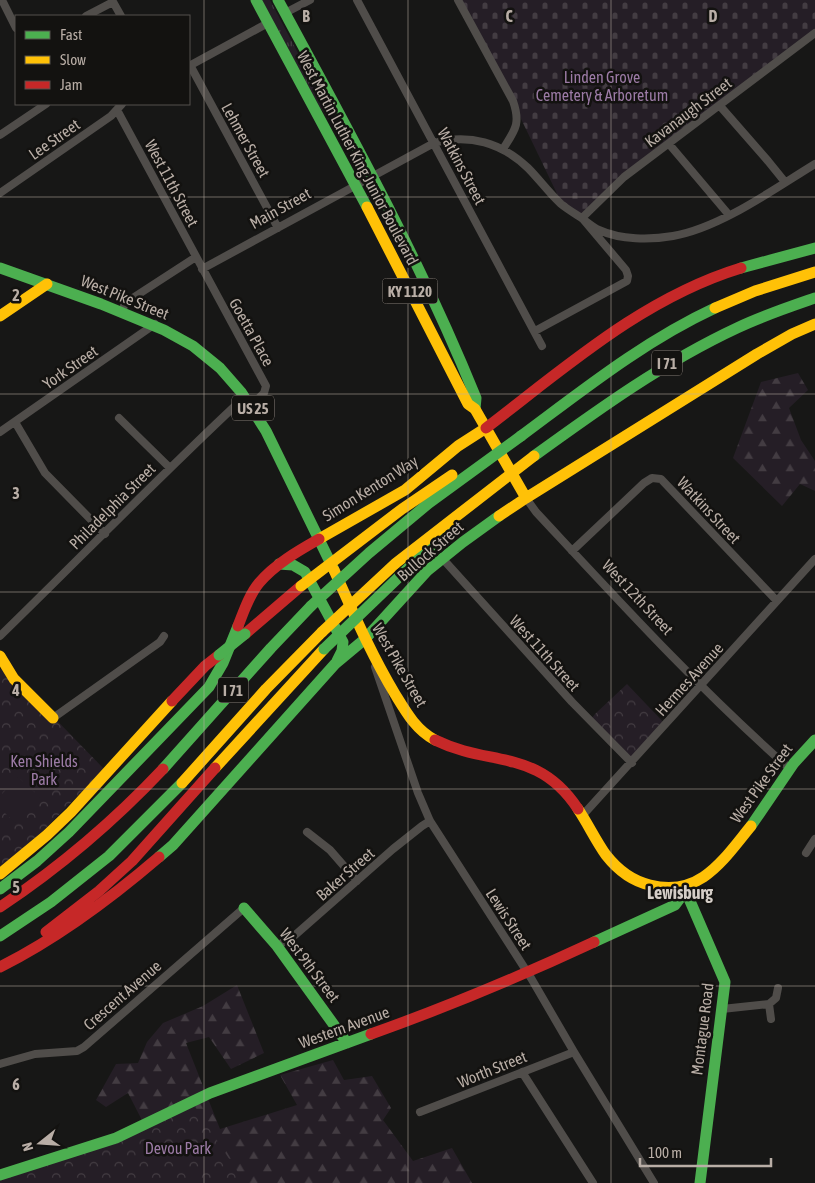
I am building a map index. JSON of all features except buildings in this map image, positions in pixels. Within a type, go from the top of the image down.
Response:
[{"type":"main road","name":"West Martin Luther King Junior Boulevard","points":[[256,0],[356,185],[468,404],[475,409],[486,428]]},
{"type":"main road","name":"West Martin Luther King Junior Boulevard","points":[[278,0],[408,245],[476,398],[475,409]]},
{"type":"main road","name":"Simon Kenton Way","points":[[0,889],[38,861],[210,687],[224,663],[249,599],[259,583],[289,556],[370,512],[414,483],[469,437],[486,428],[608,334],[666,299],[731,270],[815,248]]},
{"type":"main road","name":"West Pike Street","points":[[0,268],[155,324],[182,339],[222,370],[248,402],[268,432],[320,539],[372,656],[421,732],[437,742],[453,748],[524,764],[548,775],[564,790],[600,847],[617,868],[629,877],[664,888],[691,886],[701,880],[718,864],[757,820],[800,754],[813,745]]},
{"type":"main road","name":"I 71","points":[[0,907],[51,872],[114,820],[157,777],[247,673],[311,606],[369,553],[429,503],[519,433],[650,344],[699,316],[761,289],[815,272]]},
{"type":"main road","points":[[0,316],[47,284]]},
{"type":"main road","name":"I 71","points":[[0,936],[30,917],[87,875],[109,856],[173,792],[266,689],[322,632],[376,580],[402,558],[502,480],[608,402],[686,352],[756,318],[815,298]]},
{"type":"main road","name":"Bullock Street","points":[[0,967],[21,957],[68,928],[154,862],[173,845],[335,664],[365,639],[425,573],[463,541],[526,498],[757,354],[792,334],[815,324]]},
{"type":"main road","name":"West 12th Street","points":[[486,428],[526,498]]},
{"type":"main road","points":[[0,874],[47,835],[86,796],[180,691],[205,666],[301,586],[402,509],[519,433]]},
{"type":"main road","points":[[0,963],[78,908],[99,891],[142,850],[324,649],[502,480]]},
{"type":"main road","points":[[279,564],[291,563],[298,565],[305,572],[343,642],[342,651],[335,664]]},
{"type":"main road","points":[[0,656],[3,668],[53,718]]},
{"type":"main road","name":"Western Avenue","points":[[0,1175],[116,1138],[210,1093],[446,1007],[675,904],[681,897],[684,887]]},
{"type":"main road","name":"Montague Road","points":[[684,887],[724,977],[722,1009],[700,1183]]},
{"type":"main road","name":"West 9th Street","points":[[244,908],[277,946],[347,1044]]},
{"type":"street","points":[[2,0],[15,26]]},
{"type":"street","points":[[286,13],[310,0]]},
{"type":"street","name":"Watkins Street","points":[[357,0],[542,346]]},
{"type":"street","points":[[458,0],[513,101],[517,112],[516,129],[503,149],[526,167],[562,204],[596,229],[626,237],[660,238],[693,231],[729,215],[815,164]]},
{"type":"street","points":[[88,15],[113,1],[120,15]]},
{"type":"street","points":[[190,64],[268,23]]},
{"type":"street","name":"Kavanaugh Street","points":[[582,218],[624,178],[815,33]]},
{"type":"street","name":"Lehmer Street","points":[[190,67],[278,228]]},
{"type":"street","points":[[0,135],[45,105]]},
{"type":"street","points":[[720,106],[785,182]]},
{"type":"street","name":"Lee Street","points":[[0,193],[111,116],[119,107]]},
{"type":"street","name":"West 11th Street","points":[[119,107],[202,268]]},
{"type":"street","name":"Main Street","points":[[202,268],[434,143],[459,138],[488,143],[503,149]]},
{"type":"street","points":[[669,144],[729,215]]},
{"type":"street","points":[[534,331],[627,281],[626,270],[582,218]]},
{"type":"street","points":[[122,312],[125,303],[196,257]]},
{"type":"street","name":"Goetta Place","points":[[202,268],[266,386],[264,393],[248,402]]},
{"type":"street","name":"York Street","points":[[0,432],[155,324]]},
{"type":"street","name":"Philadelphia Street","points":[[0,636],[236,405],[248,402]]},
{"type":"street","points":[[119,418],[170,468]]},
{"type":"street","points":[[15,422],[45,473],[105,534]]},
{"type":"street","name":"Watkins Street","points":[[572,551],[644,483],[652,478],[661,478],[777,602]]},
{"type":"street","name":"West 12th Street","points":[[526,498],[536,512],[572,551],[700,686],[743,728],[790,769]]},
{"type":"street","name":"West 11th Street","points":[[442,558],[572,702],[632,763]]},
{"type":"street","name":"Hermes Avenue","points":[[582,816],[815,559]]},
{"type":"street","points":[[53,718],[160,642],[164,636]]},
{"type":"street","name":"Lewis Street","points":[[372,656],[376,672],[430,822],[527,971],[654,1183]]},
{"type":"street","name":"Baker Street","points":[[277,946],[294,936],[393,849],[430,822]]},
{"type":"street","points":[[307,832],[330,850],[357,881]]},
{"type":"street","points":[[806,853],[815,838]]},
{"type":"street","name":"Crescent Avenue","points":[[0,1064],[35,1054],[77,1051],[84,1047],[244,908]]},
{"type":"street","points":[[722,1009],[769,1004],[776,998],[778,988]]},
{"type":"street","points":[[769,1004],[771,1019]]},
{"type":"street","name":"Worth Street","points":[[420,1112],[574,1052]]},
{"type":"street","points":[[522,1072],[593,1183]]},
{"type":"green space","points":[[262,0],[270,0],[341,135],[319,106]]},
{"type":"green space","name":"Linden Grove Cemetery & Arboretum","points":[[458,0],[815,0],[815,33],[624,177],[582,218],[562,204],[510,96]]},
{"type":"green space","points":[[798,373],[808,390],[789,408],[801,440],[815,461],[815,491],[800,484],[782,506],[733,458],[761,382]]},
{"type":"green space","name":"Ken Shields Park","points":[[6,668],[104,769],[43,831],[0,867],[0,669]]},
{"type":"green space","points":[[627,684],[666,725],[632,763],[590,721]]},
{"type":"green space","points":[[18,777],[40,797],[15,823],[0,808],[0,796]]},
{"type":"green space","points":[[237,985],[264,1053],[231,1069],[209,1037],[186,1043],[220,1129],[297,1105],[280,1075],[333,1060],[344,1080],[372,1076],[391,1108],[383,1120],[413,1161],[452,1148],[472,1183],[0,1183],[148,1132],[128,1093],[106,1107],[96,1100],[116,1064],[138,1063],[147,1042],[163,1023],[203,1006]]},
{"type":"green space","name":"Devou Park","points":[[192,1102],[245,1183],[0,1183],[0,1175],[102,1143]]},
{"type":"traffic: fast","points":[[256,0],[367,207]]},
{"type":"traffic: fast","points":[[278,0],[383,196],[454,347],[476,398],[475,409]]},
{"type":"traffic: fast","points":[[741,268],[815,248]]},
{"type":"traffic: fast","points":[[0,268],[101,304],[164,330],[193,346],[220,368],[241,392],[266,431],[334,570]]},
{"type":"traffic: fast","points":[[534,456],[658,371],[710,341],[746,324],[815,298]]},
{"type":"traffic: fast","points":[[521,436],[591,384],[663,335],[715,308]]},
{"type":"traffic: fast","points":[[311,606],[369,553],[429,503],[521,436]]},
{"type":"traffic: fast","points":[[365,639],[427,571],[499,516]]},
{"type":"traffic: fast","points":[[324,649],[450,528]]},
{"type":"traffic: fast","points":[[279,564],[293,565],[305,572],[343,642],[342,651],[337,661]]},
{"type":"traffic: fast","points":[[163,769],[311,606]]},
{"type":"traffic: fast","points":[[0,889],[37,861],[69,832],[209,687],[223,663],[238,626]]},
{"type":"traffic: fast","points":[[219,655],[245,634]]},
{"type":"traffic: fast","points":[[159,857],[173,845],[335,664],[365,639]]},
{"type":"traffic: fast","points":[[751,826],[794,763],[815,740]]},
{"type":"traffic: fast","points":[[0,936],[51,902],[109,856],[182,783]]},
{"type":"traffic: fast","points":[[684,887],[725,982],[700,1183]]},
{"type":"traffic: fast","points":[[594,942],[675,905],[681,897],[684,887]]},
{"type":"traffic: fast","points":[[244,908],[277,946],[347,1043]]},
{"type":"traffic: fast","points":[[0,1175],[116,1138],[210,1093],[371,1034]]},
{"type":"traffic: slow","points":[[367,207],[468,404],[475,409],[526,498],[499,516]]},
{"type":"traffic: slow","points":[[715,308],[755,291],[815,272]]},
{"type":"traffic: slow","points":[[0,316],[47,284]]},
{"type":"traffic: slow","points":[[526,498],[757,354],[792,334],[815,324]]},
{"type":"traffic: slow","points":[[319,539],[405,490],[458,446],[486,428]]},
{"type":"traffic: slow","points":[[322,632],[396,563],[534,456]]},
{"type":"traffic: slow","points":[[301,586],[402,509],[452,475]]},
{"type":"traffic: slow","points":[[334,570],[386,679],[407,714],[422,731],[435,740]]},
{"type":"traffic: slow","points":[[182,783],[266,689],[322,632]]},
{"type":"traffic: slow","points":[[215,768],[324,649]]},
{"type":"traffic: slow","points":[[0,656],[14,679],[53,718]]},
{"type":"traffic: slow","points":[[0,874],[47,835],[71,812],[172,701]]},
{"type":"traffic: slow","points":[[578,809],[606,855],[620,870],[643,883],[668,888],[683,886],[697,881],[709,873],[720,863],[751,826]]},
{"type":"traffic: jam","points":[[486,428],[576,358],[638,316],[671,297],[705,281],[741,268]]},
{"type":"traffic: jam","points":[[238,626],[252,593],[265,576],[287,558],[319,539]]},
{"type":"traffic: jam","points":[[245,634],[301,586]]},
{"type":"traffic: jam","points":[[172,701],[205,666],[219,655]]},
{"type":"traffic: jam","points":[[435,740],[475,754],[530,767],[547,776],[563,790],[578,809]]},
{"type":"traffic: jam","points":[[46,932],[99,891],[132,861],[215,768]]},
{"type":"traffic: jam","points":[[0,907],[44,876],[86,842],[163,769]]},
{"type":"traffic: jam","points":[[0,967],[63,931],[122,888],[159,857]]},
{"type":"traffic: jam","points":[[371,1034],[484,991],[594,942]]},
{"type":"district","name":"Lewisburg","points":[[680,892]]}]
